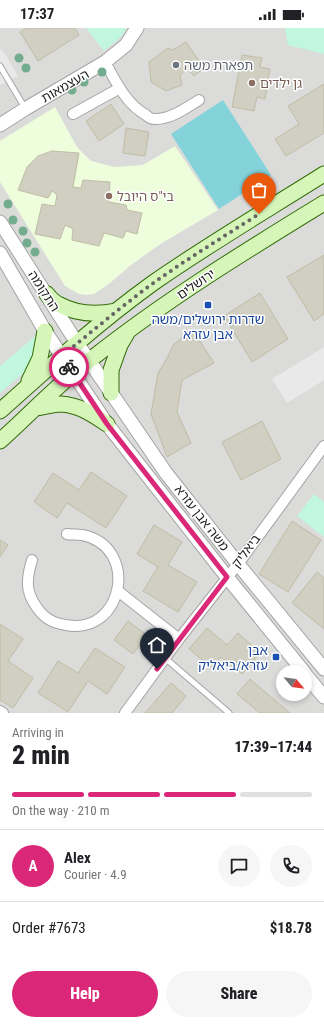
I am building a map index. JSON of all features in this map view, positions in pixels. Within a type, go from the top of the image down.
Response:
[{"type":"main road","points":[[0,412],[62,356],[152,284],[195,255],[324,174]]},
{"type":"main road","name":"ירושלים","points":[[36,408],[89,360],[129,330],[205,277],[324,203]]},
{"type":"main road","points":[[46,294],[58,304],[73,310],[103,314],[117,311]]},
{"type":"main road","points":[[110,393],[111,370],[120,345],[129,330]]},
{"type":"main road","points":[[26,388],[40,358],[45,331]]},
{"type":"main road","points":[[0,441],[36,408],[60,404],[85,409],[107,424]]},
{"type":"street","name":"העצמאות","points":[[0,125],[105,62],[126,45],[137,28]]},
{"type":"street","points":[[105,62],[129,103],[153,119],[166,117],[177,113],[199,100]]},
{"type":"street","points":[[73,114],[120,88]]},
{"type":"street","name":"התקומה","points":[[0,222],[89,360]]},
{"type":"street","name":"התקומה","points":[[0,253],[45,331],[74,374]]},
{"type":"street","name":"משה אבן עזרא","points":[[89,360],[110,393],[166,473],[324,669]]},
{"type":"street","name":"משה אבן עזרא","points":[[74,374],[107,424],[298,665]]},
{"type":"street","name":"ביאליק","points":[[125,713],[179,639],[238,564],[324,446]]},
{"type":"street","points":[[32,560],[27,575],[28,590],[34,605],[44,616],[58,624],[73,627],[88,624],[101,617],[112,606],[118,591],[119,576],[116,562],[108,549],[96,540],[82,535],[67,534]]},
{"type":"street","points":[[118,591],[179,639]]},
{"type":"street","name":"משה אבן עזרא","points":[[312,683],[324,697]]},
{"type":"lane","name":"העצמאות","points":[[0,66],[26,109]]},
{"type":"lane","points":[[165,658],[229,713]]},
{"type":"shaded area","points":[[0,28],[324,28],[324,713],[0,713]]},
{"type":"shaded area","points":[[86,28],[126,28],[122,36],[104,51]]},
{"type":"shaded area","points":[[283,28],[324,28],[324,54],[288,45],[285,29]]},
{"type":"shaded area","points":[[0,49],[3,51],[18,76],[0,85]]},
{"type":"shaded area","points":[[223,100],[271,175],[219,209],[171,134]]},
{"type":"shaded area","name":"בי\"ס היובל","points":[[55,107],[77,147],[91,161],[114,167],[143,165],[175,146],[218,210],[162,243],[94,294],[79,294],[65,286],[0,182],[0,141]]},
{"type":"shaded area","points":[[39,333],[37,353],[29,368],[0,393],[0,366]]},
{"type":"shaded area","points":[[324,347],[324,380],[287,403],[272,379]]},
{"type":"shaded area","points":[[314,494],[324,502],[324,537],[297,516]]},
{"type":"building","points":[[27,28],[75,28],[79,35],[38,61],[20,32]]},
{"type":"building","name":"תפארת משה","points":[[186,42],[204,68],[194,76],[187,69],[180,75],[182,85],[166,91],[151,82],[149,62],[168,48],[173,50]]},
{"type":"building","name":"גן ילדים","points":[[242,55],[262,58],[260,67],[270,69],[265,99],[257,97],[254,111],[232,107]]},
{"type":"building","points":[[324,84],[324,133],[286,156],[275,139],[299,124],[288,106]]},
{"type":"building","points":[[111,104],[124,124],[99,141],[86,121]]},
{"type":"building","points":[[126,128],[149,132],[145,156],[123,153]]},
{"type":"building","points":[[52,151],[79,153],[73,187],[81,188],[83,180],[110,182],[109,202],[126,205],[127,210],[142,213],[137,234],[126,231],[123,238],[104,233],[99,246],[72,240],[73,229],[65,225],[60,239],[35,234],[42,204],[55,206],[57,195],[52,191],[48,198],[18,190],[27,167],[38,156]]},
{"type":"building","points":[[324,255],[324,314],[314,321],[287,277]]},
{"type":"building","points":[[260,293],[288,339],[252,362],[224,316]]},
{"type":"building","points":[[193,330],[214,363],[182,380],[177,412],[191,443],[167,457],[151,414],[158,373],[174,344]]},
{"type":"building","points":[[262,421],[281,459],[241,480],[222,442]]},
{"type":"building","points":[[91,472],[127,496],[106,528],[67,503],[57,518],[34,502],[53,473],[79,490]]},
{"type":"building","points":[[292,521],[321,540],[288,592],[259,574]]},
{"type":"building","points":[[154,525],[182,542],[168,565],[197,582],[178,612],[143,591],[158,567],[137,554]]},
{"type":"building","points":[[0,540],[8,545],[0,557]]},
{"type":"building","points":[[317,572],[324,578],[324,629],[292,603]]},
{"type":"building","points":[[128,621],[147,635],[133,654],[114,640]]},
{"type":"building","points":[[0,624],[23,639],[8,661],[33,678],[13,708],[0,700]]},
{"type":"building","points":[[207,628],[227,645],[238,633],[260,653],[242,674],[221,657],[212,668],[189,649]]},
{"type":"building","points":[[95,648],[125,667],[107,694],[88,681],[68,712],[38,693],[58,661],[78,673]]},
{"type":"building","points":[[250,679],[290,713],[260,713],[237,694]]},
{"type":"building","points":[[171,683],[186,696],[172,713],[145,713]]},
{"type":"way so far","points":[[69,367],[62,356],[93,330],[152,284],[259,214]]},
{"type":"place","name":"תפארת משה","points":[[176,65]]},
{"type":"place","name":"גן ילדים","points":[[252,83]]},
{"type":"place","name":"בי\"ס היובל","points":[[109,196]]},
{"type":"place","name":"שדרות ירושלים/משה אבן עזרא","points":[[208,305]]},
{"type":"place","name":"אבן עזרא/ביאליק","points":[[276,657]]},
{"type":"route","points":[[69,367],[107,424],[227,577],[157,669]]}]
